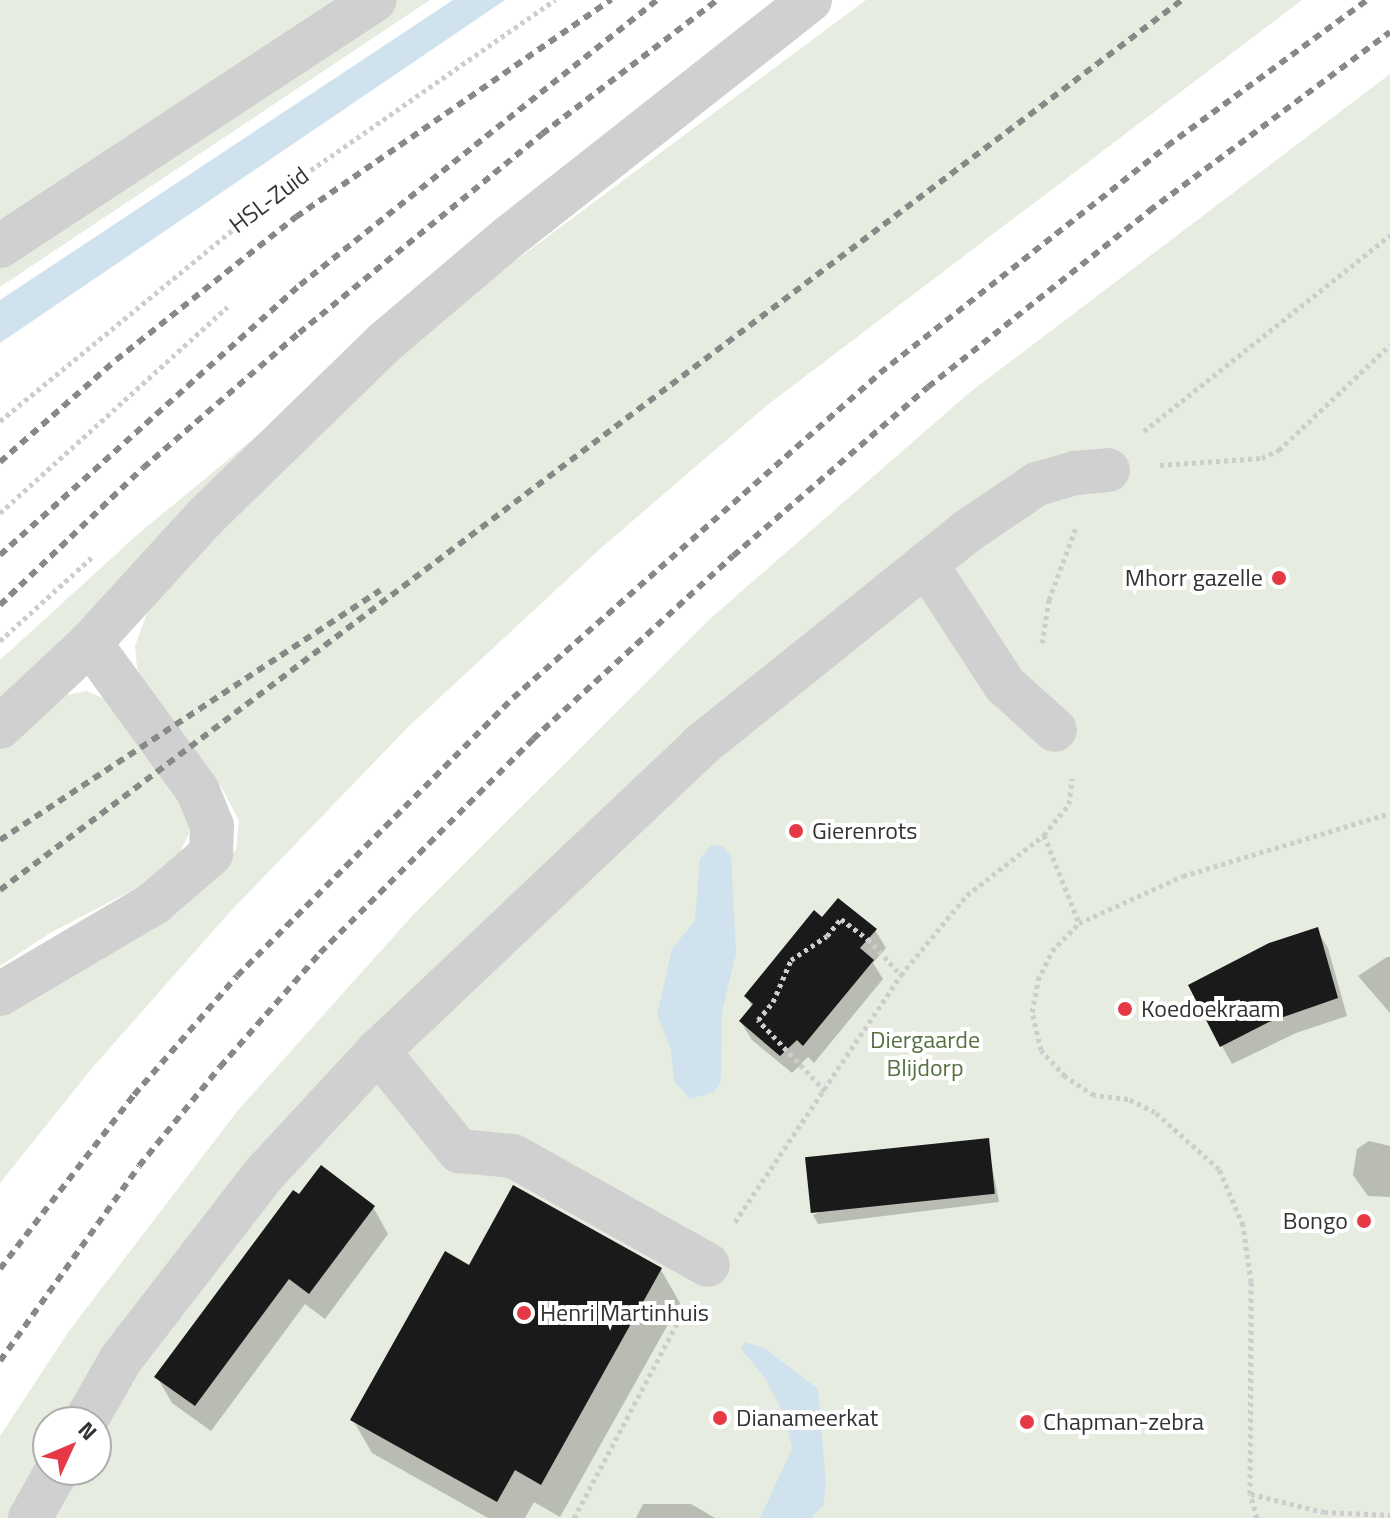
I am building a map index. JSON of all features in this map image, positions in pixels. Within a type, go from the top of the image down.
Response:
[{"type":"lane","points":[[0,246],[374,0]]},
{"type":"lane","points":[[0,727],[90,643],[205,517],[385,342],[509,237],[810,0]]},
{"type":"lane","points":[[94,1406],[121,1359],[265,1173],[378,1051],[700,746],[926,564],[1037,484],[1075,473],[1108,470]]},
{"type":"lane","points":[[926,564],[1005,685],[1055,730]]},
{"type":"lane","points":[[0,994],[153,904],[211,854],[212,826],[198,791],[90,643]]},
{"type":"lane","points":[[378,1051],[459,1151],[513,1156],[708,1265]]},
{"type":"lane","points":[[30,1518],[48,1486]]},
{"type":"path","name":"HSL-Zuid","points":[[0,421],[108,327],[278,193],[555,0]]},
{"type":"path","points":[[574,1518],[708,1265],[901,975],[967,895],[1044,835],[1069,804],[1073,770],[1039,694],[1049,600],[1065,547],[1108,470],[1149,426],[1390,235]]},
{"type":"path","points":[[0,513],[227,307]]},
{"type":"path","points":[[1108,470],[1262,458],[1279,450],[1390,345]]},
{"type":"path","points":[[1257,1518],[1250,1494],[1251,1282],[1243,1225],[1219,1169],[1155,1112],[1128,1099],[1094,1095],[1065,1076],[1041,1050],[1032,1012],[1038,980],[1052,951],[1079,923],[1183,876],[1390,813]]},
{"type":"path","points":[[1044,835],[1079,923]]},
{"type":"path","points":[[825,1091],[758,1020],[773,1002],[791,960],[827,936],[841,919],[868,939],[901,975]]},
{"type":"path","points":[[1250,1494],[1324,1512],[1390,1515]]},
{"type":"green space","points":[[0,0],[430,0],[0,287]]},
{"type":"green space","points":[[866,0],[1302,0],[766,406],[600,549],[409,726],[228,914],[93,1067],[0,1183],[0,1012],[217,876],[236,849],[239,821],[222,788],[146,689],[137,668],[135,646],[147,613],[172,572],[445,313]]},
{"type":"green space","name":"Diergaarde Blijdorp","points":[[1390,74],[1390,1518],[0,1518],[0,1436],[69,1331],[239,1109],[414,914],[712,617],[969,393]]},
{"type":"green space","points":[[398,319],[0,709],[0,660],[137,535]]},
{"type":"green space","points":[[87,691],[111,702],[191,806],[189,834],[175,861],[150,881],[50,933],[0,966],[0,746],[61,696]]},
{"type":"water","points":[[453,0],[505,0],[0,343],[0,300]]},
{"type":"water","points":[[711,845],[722,846],[731,855],[736,953],[722,1012],[721,1081],[714,1092],[690,1099],[674,1081],[671,1050],[657,1015],[672,949],[695,920],[700,859]]},
{"type":"water","points":[[745,1342],[764,1348],[818,1389],[826,1484],[823,1506],[811,1518],[760,1518],[792,1449],[785,1417],[765,1378],[741,1349]]},
{"type":"building","points":[[838,898],[877,929],[860,948],[874,960],[803,1046],[797,1040],[780,1056],[739,1021],[753,1004],[744,996],[814,910],[822,917]]},
{"type":"building","points":[[1318,927],[1338,998],[1269,1022],[1220,1047],[1188,985],[1269,943]]},
{"type":"building","points":[[989,1138],[995,1194],[811,1213],[805,1157]]},
{"type":"building","points":[[321,1165],[375,1206],[309,1294],[289,1279],[195,1406],[154,1377],[293,1190],[299,1194]]},
{"type":"building","name":"Henri Martinhuis","points":[[513,1185],[662,1268],[541,1485],[515,1470],[497,1502],[350,1420],[445,1251],[469,1265]]},
{"type":"railway","points":[[0,462],[116,360],[296,217],[611,0]]},
{"type":"railway","points":[[0,555],[300,285],[657,0]]},
{"type":"railway","points":[[0,605],[143,468],[299,333],[542,134],[717,0]]},
{"type":"railway","points":[[0,890],[1182,0]]},
{"type":"railway","points":[[0,1269],[134,1095],[237,976],[513,698],[880,373],[1167,146],[1367,0]]},
{"type":"railway","points":[[0,1361],[139,1166],[220,1067],[320,953],[533,739],[733,556],[928,387],[1149,211],[1390,32]]},
{"type":"railway","points":[[0,840],[380,590]]},
{"type":"place","name":"Mhorr gazelle","points":[[1279,578]]},
{"type":"place","name":"Gierenrots","points":[[796,831]]},
{"type":"place","name":"Koedoekraam","points":[[1125,1009]]},
{"type":"place","name":"Bongo","points":[[1364,1221]]},
{"type":"place","name":"Henri Martinhuis","points":[[524,1313]]},
{"type":"place","name":"Dianameerkat","points":[[720,1418]]},
{"type":"place","name":"Chapman-zebra","points":[[1027,1422]]}]
